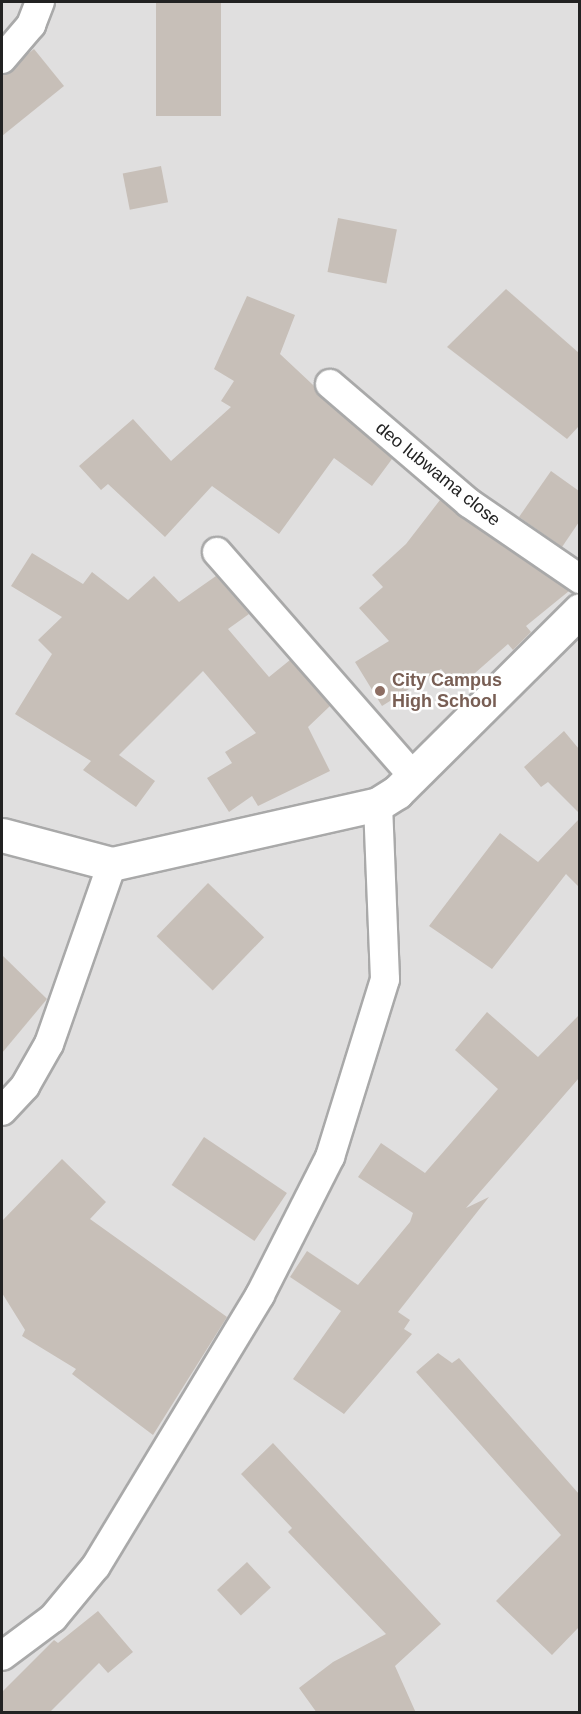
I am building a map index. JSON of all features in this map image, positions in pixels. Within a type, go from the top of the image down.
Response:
[{"type":"street","points":[[2,59],[31,25],[40,2]]},
{"type":"street","name":"deo lubwama close","points":[[330,384],[469,503],[579,579]]},
{"type":"street","points":[[217,552],[413,776]]},
{"type":"street","points":[[2,836],[112,864],[378,804],[413,776],[579,610]]},
{"type":"street","points":[[2,1656],[53,1617],[96,1566],[260,1295],[330,1156],[385,979],[378,804]]},
{"type":"street","points":[[2,1111],[25,1086],[49,1044],[112,864]]},
{"type":"shaded area","points":[[2,2],[579,2],[579,1712],[2,1712]]},
{"type":"building","points":[[156,2],[221,2],[221,116],[156,116]]},
{"type":"building","points":[[34,49],[64,86],[2,136],[2,75]]},
{"type":"building","points":[[161,166],[168,202],[130,210],[123,173]]},
{"type":"building","points":[[338,218],[397,229],[386,283],[328,272]]},
{"type":"building","points":[[506,289],[579,353],[579,426],[567,439],[447,347]]},
{"type":"building","points":[[247,296],[295,315],[280,354],[392,459],[372,486],[334,458],[279,534],[212,486],[165,537],[108,484],[101,490],[79,466],[133,419],[171,461],[231,407],[221,401],[234,381],[214,369]]},
{"type":"building","points":[[551,471],[579,491],[579,522],[562,547],[519,517]]},
{"type":"building","points":[[440,500],[569,591],[526,626],[531,632],[513,650],[508,644],[458,688],[441,669],[382,706],[355,662],[389,641],[359,608],[383,587],[372,575],[406,544]]},
{"type":"building","points":[[32,553],[83,584],[92,572],[128,600],[154,576],[179,602],[216,576],[249,614],[228,629],[269,677],[290,660],[330,706],[308,727],[330,771],[258,806],[252,796],[229,812],[207,778],[232,763],[225,752],[256,733],[203,671],[119,755],[155,781],[136,807],[83,770],[91,761],[15,714],[52,654],[38,640],[62,617],[11,586]]},
{"type":"building","points":[[564,731],[579,749],[579,813],[548,782],[541,787],[524,767]]},
{"type":"building","points":[[579,819],[579,887],[566,874],[492,969],[429,926],[500,833],[538,862]]},
{"type":"building","points":[[208,883],[264,937],[213,990],[157,936]]},
{"type":"building","points":[[2,955],[47,999],[2,1053]]},
{"type":"building","points":[[487,1012],[538,1057],[579,1015],[579,1078],[466,1208],[489,1197],[398,1312],[410,1320],[404,1329],[412,1334],[344,1414],[293,1379],[341,1311],[290,1277],[307,1251],[358,1285],[410,1222],[413,1213],[358,1177],[381,1143],[425,1173],[498,1089],[455,1050]]},
{"type":"building","points":[[204,1137],[287,1193],[254,1241],[172,1185]]},
{"type":"building","points":[[62,1159],[106,1202],[90,1219],[227,1317],[153,1435],[72,1374],[76,1369],[22,1336],[25,1330],[2,1293],[2,1221]]},
{"type":"building","points":[[438,1353],[452,1363],[459,1358],[579,1494],[579,1627],[552,1655],[496,1601],[561,1535],[416,1372]]},
{"type":"building","points":[[273,1443],[441,1624],[395,1666],[416,1713],[317,1713],[299,1688],[333,1662],[386,1634],[288,1532],[292,1528],[241,1474]]},
{"type":"building","points":[[247,1562],[271,1588],[241,1616],[217,1590]]},
{"type":"building","points":[[98,1611],[133,1652],[108,1673],[99,1663],[49,1713],[2,1713],[2,1692],[54,1640],[58,1643]]},
{"type":"place","name":"City Campus High School","points":[[380,691]]}]
